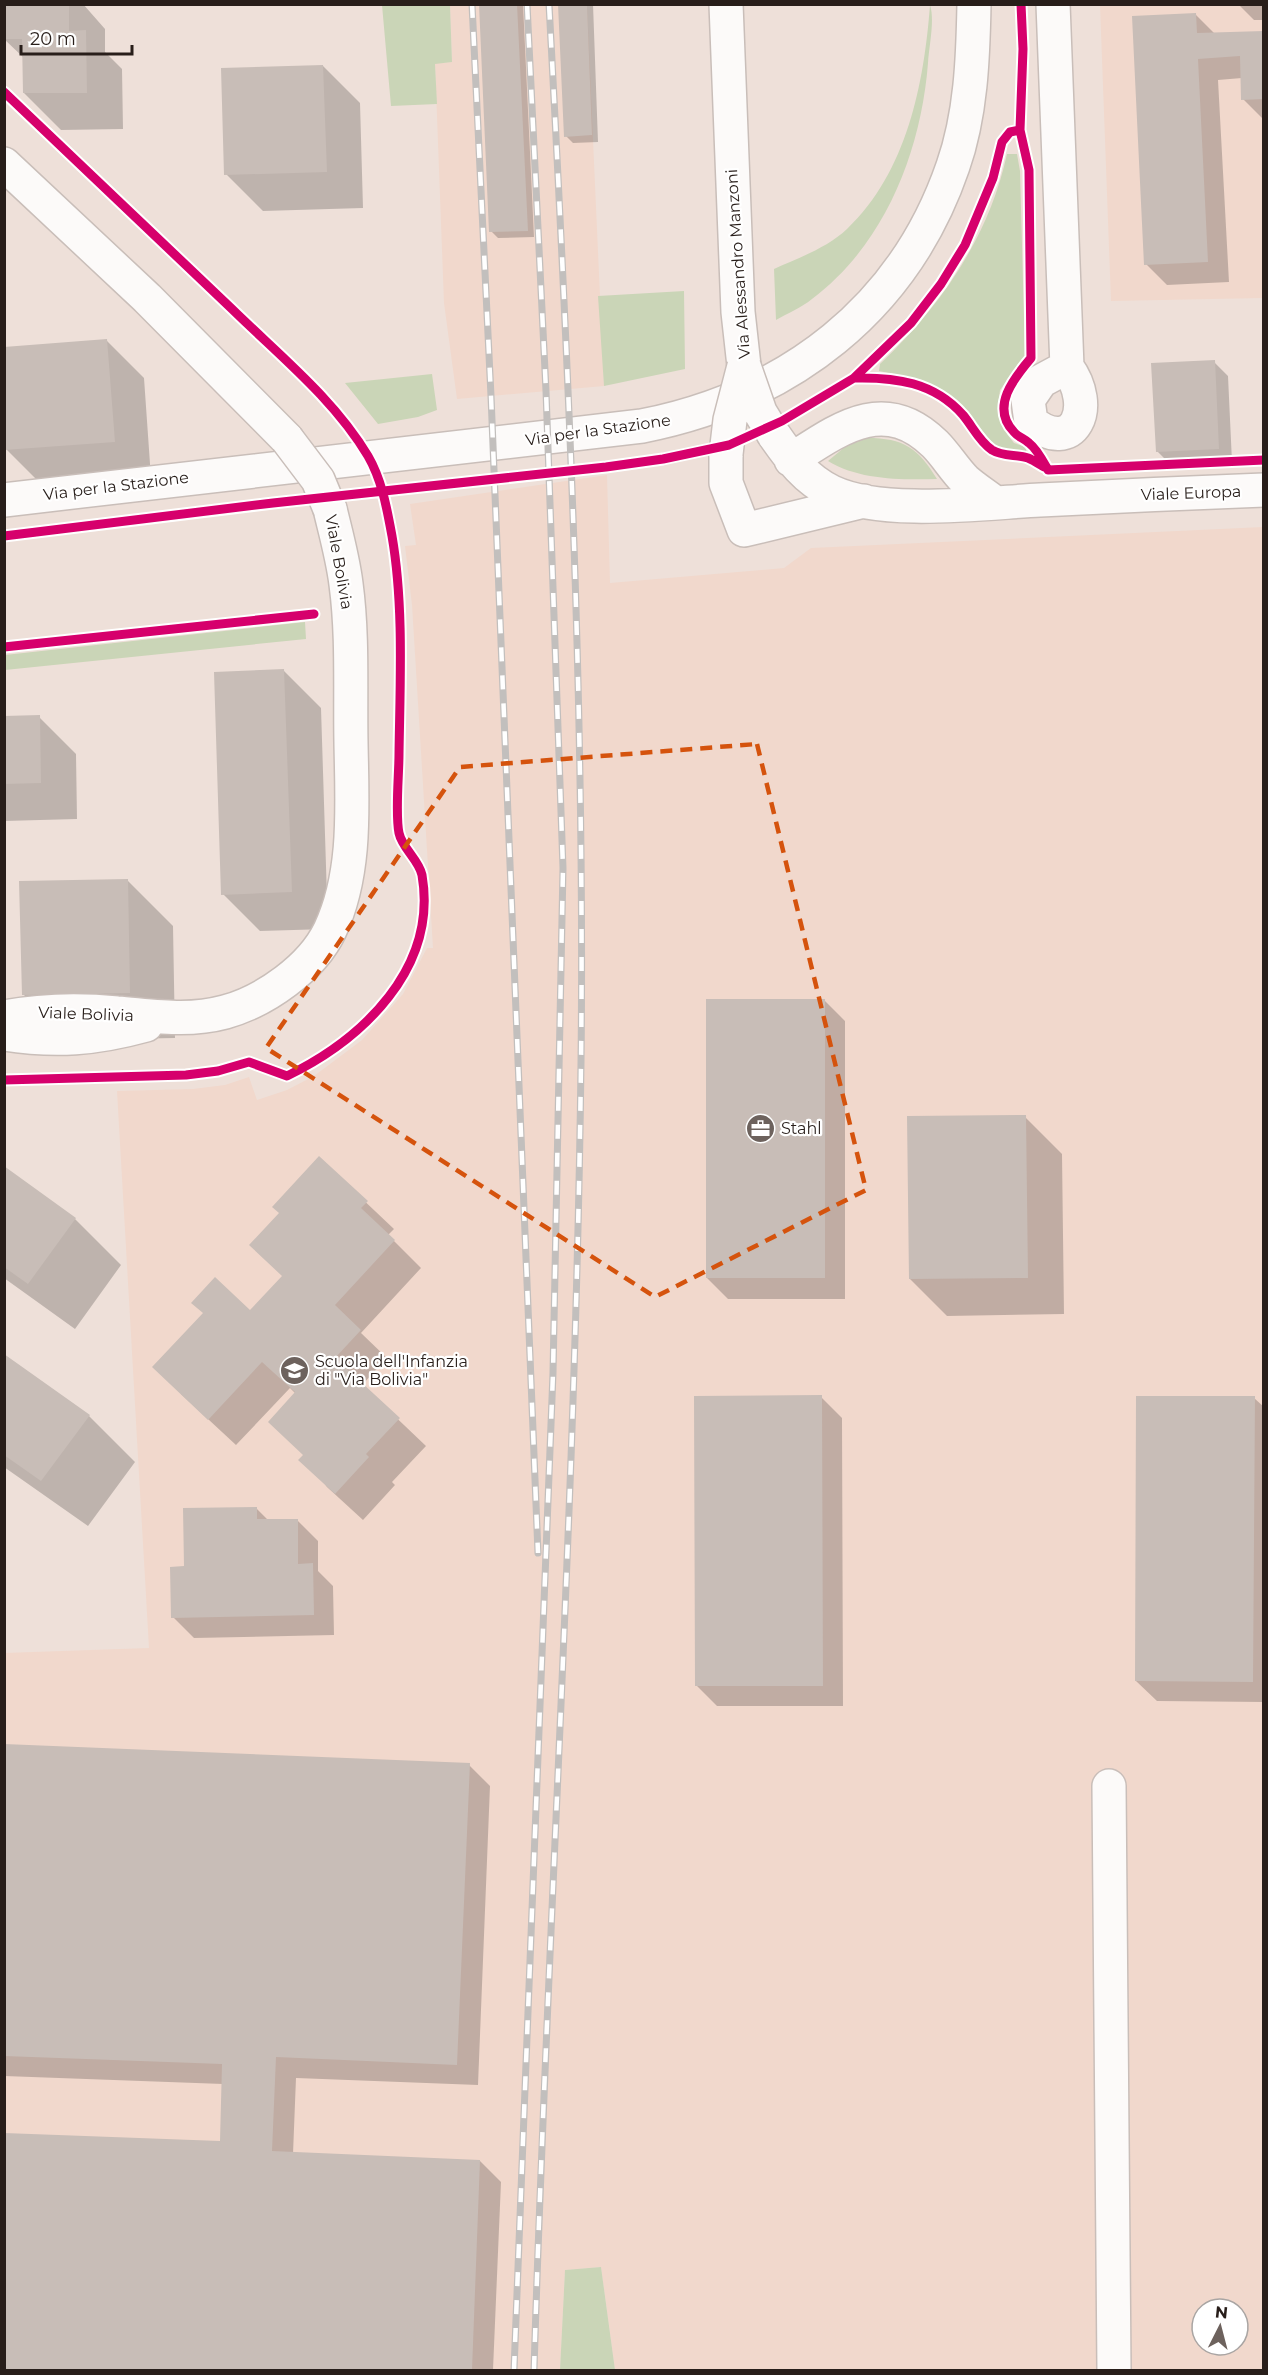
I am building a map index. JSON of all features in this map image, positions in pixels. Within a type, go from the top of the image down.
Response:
[{"type":"street","name":"Via Alessandro Manzoni","points":[[726,4],[732,195],[743,353],[760,412],[783,448],[812,481],[833,493],[864,501],[935,505],[1118,496]]},
{"type":"street","name":"Via per la Stazione","points":[[4,500],[604,432],[677,420],[744,394],[793,368],[845,332],[889,285],[918,243],[942,195],[962,136],[972,61],[974,4]]},
{"type":"street","points":[[1053,4],[1067,367]]},
{"type":"street","name":"Viale Bolivia","points":[[4,164],[147,298],[286,439],[318,480],[330,509],[342,558],[349,615],[352,808],[350,844],[340,907],[329,933],[313,956],[258,999],[227,1011],[197,1018],[168,1019],[74,1011],[33,1012],[4,1017]]},
{"type":"street","points":[[743,353],[730,420],[726,454],[726,483],[744,530],[864,501]]},
{"type":"street","points":[[783,448],[860,421],[899,421],[935,444],[964,479],[994,502]]},
{"type":"street","name":"Viale Europa","points":[[1118,496],[1263,490]]},
{"type":"street","name":"Viale Bolivia","points":[[4,1034],[34,1039],[74,1040],[168,1019]]},
{"type":"street","points":[[1109,1786],[1114,2370]]},
{"type":"highlighted area","points":[[757,744],[866,1190],[655,1297],[266,1048],[460,767]]},
{"type":"shaded area","points":[[450,5],[587,5],[604,386],[457,399],[444,303],[435,63],[452,62]]},
{"type":"shaded area","points":[[1100,5],[1263,5],[1263,298],[1111,301]]},
{"type":"shaded area","name":"Stahl","points":[[607,475],[610,583],[784,568],[811,548],[1263,527],[1263,2370],[615,2370],[601,2267],[565,2270],[560,2370],[5,2370],[4,1653],[149,1648],[117,1091],[193,1089],[225,1085],[249,1077],[257,1100],[287,1090],[314,1076],[362,1040],[403,994],[427,948],[433,948],[412,605],[405,546],[416,545],[410,504]]},
{"type":"green space","points":[[382,5],[450,5],[452,62],[435,64],[437,104],[391,106]]},
{"type":"green space","points":[[930,5],[932,25],[924,96],[917,130],[895,194],[879,224],[838,277],[808,302],[776,320],[774,269],[821,247],[847,229],[868,206],[898,154],[917,96]]},
{"type":"green space","points":[[1007,154],[1017,154],[1020,171],[1025,356],[1000,390],[998,406],[1007,434],[1014,443],[1026,447],[1026,452],[996,447],[967,412],[939,389],[922,380],[879,371],[880,364],[923,318],[960,268],[988,214]]},
{"type":"green space","points":[[684,291],[685,369],[604,386],[598,296]]},
{"type":"green space","points":[[432,374],[437,410],[418,417],[378,424],[345,383]]},
{"type":"green space","points":[[867,438],[891,440],[909,447],[930,468],[937,479],[881,478],[853,472],[828,461],[846,446]]},
{"type":"green space","points":[[305,622],[306,639],[5,670],[5,655]]},
{"type":"green space","points":[[601,2267],[615,2370],[560,2370],[565,2270]]},
{"type":"building","points":[[4,4],[69,4],[69,31],[86,30],[87,93],[23,93],[22,39],[4,39]]},
{"type":"building","points":[[479,4],[517,4],[528,231],[489,232]]},
{"type":"building","points":[[558,4],[587,4],[592,135],[564,137]]},
{"type":"building","points":[[1196,13],[1197,33],[1264,31],[1264,99],[1241,100],[1240,56],[1198,59],[1208,262],[1144,265],[1132,16]]},
{"type":"building","points":[[323,65],[327,172],[224,175],[221,68]]},
{"type":"building","points":[[107,339],[115,442],[4,450],[4,347]]},
{"type":"building","points":[[1215,360],[1219,449],[1156,452],[1151,363]]},
{"type":"building","points":[[284,669],[292,892],[221,895],[214,672]]},
{"type":"building","points":[[40,715],[41,783],[4,784],[4,716]]},
{"type":"building","points":[[128,879],[130,993],[22,995],[19,881]]},
{"type":"building","points":[[706,999],[825,999],[825,1278],[706,1278]]},
{"type":"building","points":[[1026,1115],[1028,1278],[909,1279],[907,1116]]},
{"type":"building","points":[[319,1156],[368,1201],[361,1208],[395,1240],[335,1305],[361,1330],[335,1358],[400,1418],[366,1454],[369,1457],[335,1494],[298,1460],[303,1455],[268,1422],[295,1392],[262,1362],[208,1420],[152,1367],[203,1313],[191,1303],[215,1277],[250,1310],[282,1276],[249,1245],[279,1213],[272,1207]]},
{"type":"building","points":[[4,1166],[76,1218],[28,1284],[4,1267]]},
{"type":"building","points":[[4,1354],[90,1415],[41,1481],[4,1455]]},
{"type":"building","points":[[822,1395],[823,1686],[695,1686],[694,1396]]},
{"type":"building","points":[[1136,1396],[1255,1396],[1253,1682],[1135,1681]]},
{"type":"building","points":[[257,1507],[257,1519],[298,1519],[298,1564],[313,1563],[314,1615],[171,1618],[170,1567],[184,1566],[183,1508]]},
{"type":"building","points":[[4,1744],[470,1763],[457,2065],[276,2057],[272,2151],[480,2160],[472,2370],[4,2370],[4,2133],[220,2141],[222,2064],[4,2056]]},
{"type":"railway","points":[[472,4],[491,396],[538,1553]]},
{"type":"railway","points":[[514,2370],[553,1373],[563,868],[546,391],[527,4]]},
{"type":"railway","points":[[534,2370],[573,1390],[582,931],[574,534],[549,4]]},
{"type":"cycle path","points":[[1021,4],[1023,49],[1020,130],[1029,170],[1031,358],[1007,393],[1004,403],[1007,422],[1016,434],[1035,448],[1048,470],[1264,460]]},
{"type":"cycle path","points":[[4,92],[305,378],[339,415],[373,465],[392,536],[400,617],[398,825],[403,844],[418,864],[422,875],[424,909],[418,940],[406,970],[389,996],[367,1021],[342,1042],[315,1061],[287,1076],[249,1062],[218,1071],[186,1075],[4,1080]]},
{"type":"cycle path","points":[[4,536],[273,503],[606,467],[663,459],[729,445],[782,421],[854,378],[911,323],[941,284],[965,245],[993,178],[1002,142],[1010,132],[1020,130]]},
{"type":"cycle path","points":[[854,378],[899,381],[927,389],[952,404],[992,450],[1001,454],[1028,458],[1044,467]]},
{"type":"cycle path","points":[[4,647],[314,614]]},
{"type":"place","name":"Stahl","points":[[760,1128]]},
{"type":"place","name":"Scuola dell'Infanzia di \"Via Bolivia\"","points":[[294,1370]]}]
